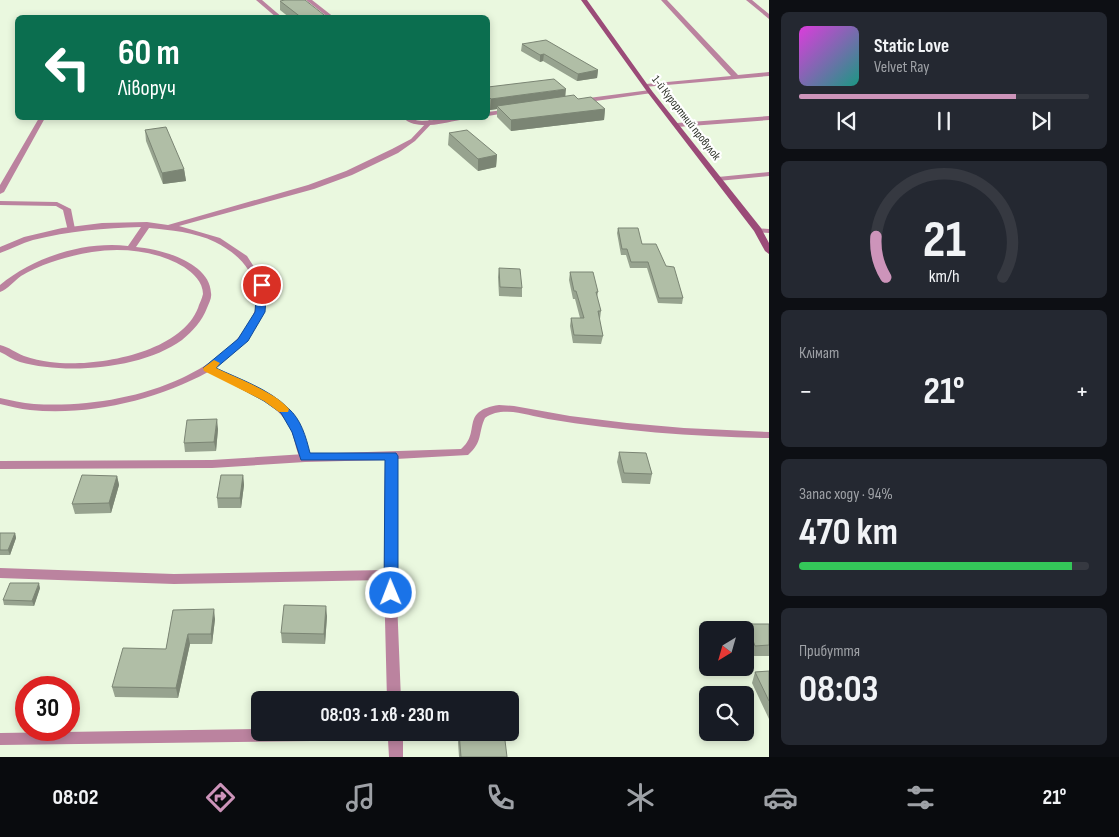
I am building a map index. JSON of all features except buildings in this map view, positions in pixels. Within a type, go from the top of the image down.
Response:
[{"type":"street","points":[[262,0],[278,15]]},
{"type":"street","points":[[309,0],[329,15]]},
{"type":"street","name":"1-й Курортний провулок","points":[[584,0],[648,89],[758,230],[769,251]]},
{"type":"street","points":[[664,0],[736,77]]},
{"type":"street","points":[[749,0],[769,17]]},
{"type":"street","points":[[573,102],[648,89],[769,74]]},
{"type":"street","points":[[490,114],[516,110]]},
{"type":"street","points":[[677,125],[769,118]]},
{"type":"street","points":[[0,192],[41,120]]},
{"type":"street","points":[[409,120],[441,120]]},
{"type":"street","points":[[167,227],[311,187],[349,174],[395,152],[413,140],[431,121]]},
{"type":"street","points":[[718,179],[769,174]]},
{"type":"street","points":[[0,203],[57,204],[67,209],[71,229]]},
{"type":"street","points":[[0,250],[52,232],[100,224],[147,224],[189,230],[224,243],[249,262],[262,285],[260,312],[242,341],[208,368],[158,391],[98,405],[36,408],[0,401]]},
{"type":"street","points":[[131,248],[147,224]]},
{"type":"street","points":[[758,230],[769,230]]},
{"type":"street","points":[[0,289],[6,282],[32,266],[64,255],[98,249],[131,248],[161,253],[186,263],[202,277],[208,295],[201,315],[183,334],[154,351],[126,360],[76,368],[38,365],[8,355],[0,348]]},
{"type":"street","points":[[208,368],[268,399],[285,411],[298,432],[305,458]]},
{"type":"street","points":[[0,466],[212,464],[305,458],[455,454],[464,452],[472,446],[476,440],[478,420],[481,416],[486,412],[500,409],[589,423],[723,434],[769,435]]},
{"type":"street","points":[[391,456],[390,575],[394,691]]},
{"type":"street","points":[[0,574],[174,579],[390,575]]},
{"type":"street","points":[[0,739],[251,736]]},
{"type":"street","points":[[396,741],[396,757]]},
{"type":"slow traffic","points":[[214,363],[208,368],[268,399],[283,409]]},
{"type":"route","points":[[262,285],[260,312],[242,341],[208,368],[268,399],[285,411],[298,432],[303,444],[305,458],[391,456],[391,593]]}]
